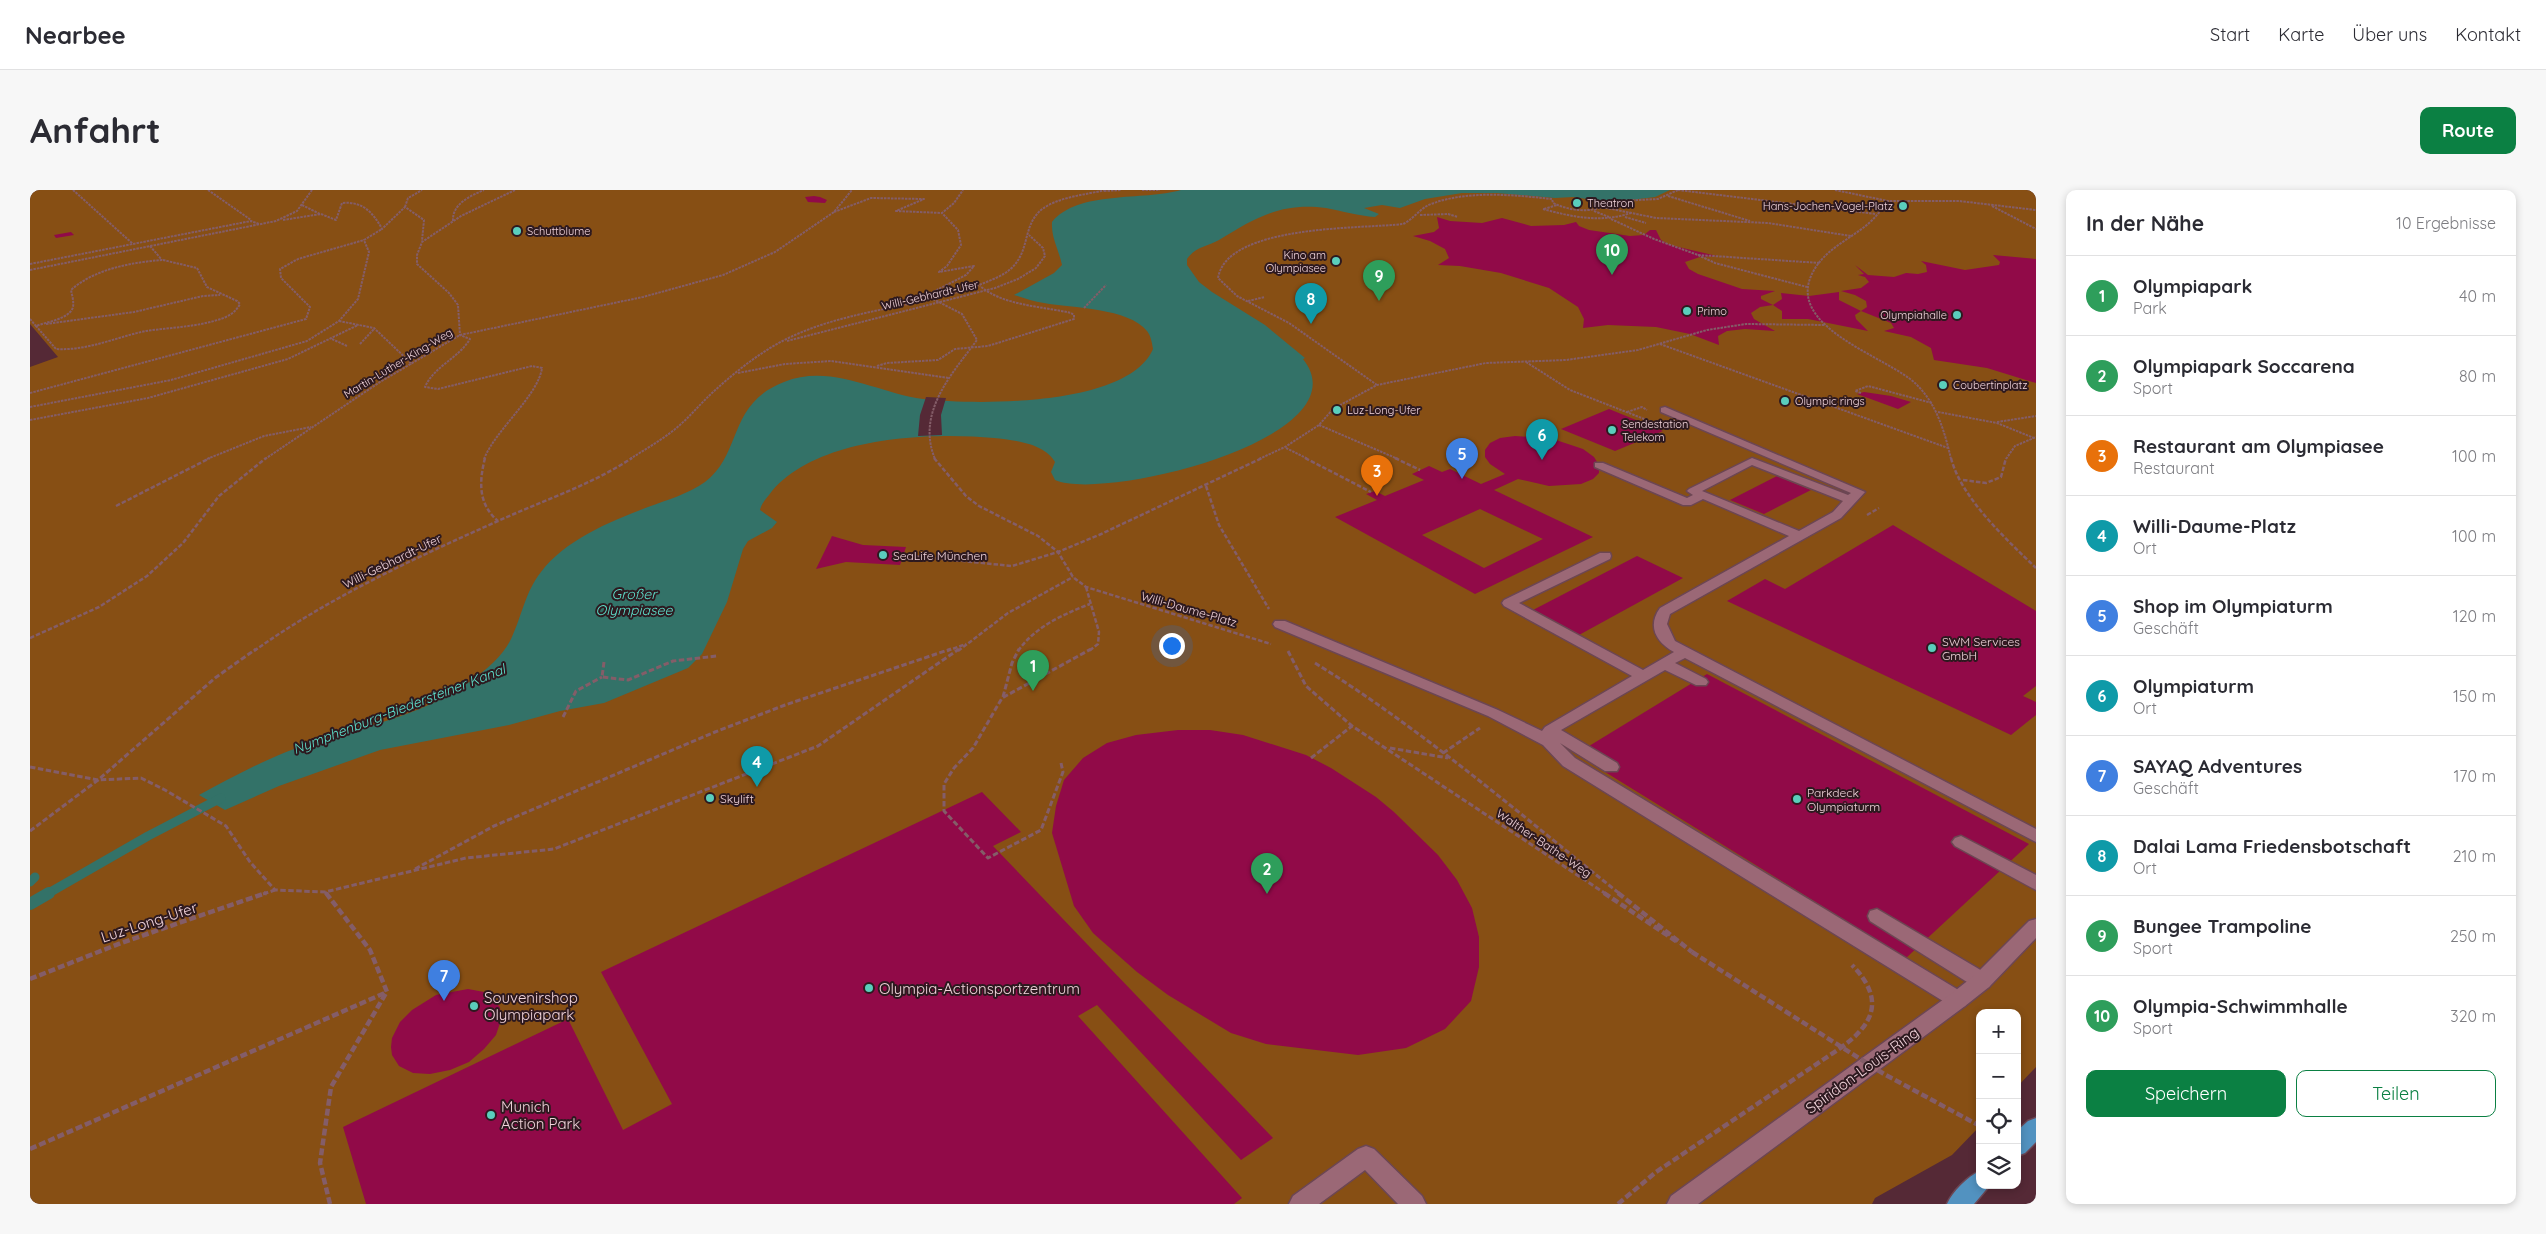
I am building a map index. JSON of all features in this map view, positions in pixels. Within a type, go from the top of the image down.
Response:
[{"type":"highway","points":[[2019,1144],[2036,1128]]},
{"type":"highway","points":[[1959,1204],[1976,1186]]},
{"type":"street","points":[[1665,410],[1859,492],[1837,515],[1665,611],[1659,618],[1659,627],[1670,644],[1683,653],[2036,836]]},
{"type":"street","points":[[1799,536],[1693,491],[1752,461],[1850,500]]},
{"type":"street","points":[[1599,465],[1687,502],[1703,495]]},
{"type":"street","points":[[1605,556],[1509,603],[1643,676]]},
{"type":"street","points":[[1280,624],[1550,735],[1611,767]]},
{"type":"street","points":[[1550,735],[1683,653]]},
{"type":"street","points":[[1665,664],[1701,682]]},
{"type":"street","points":[[1550,735],[1569,762],[1958,1000]]},
{"type":"street","points":[[1961,842],[2036,883]]},
{"type":"street","points":[[1877,916],[1982,981]]},
{"type":"street","name":"Spiridon-Louis-Ring","points":[[1679,1204],[1958,1000],[1982,981],[2036,926]]},
{"type":"street","points":[[1302,1204],[1366,1156],[1414,1204]]},
{"type":"path","points":[[73,190],[133,244]]},
{"type":"path","points":[[208,190],[259,224]]},
{"type":"path","points":[[276,221],[302,206],[312,190]]},
{"type":"path","points":[[30,393],[306,319],[310,307],[281,278],[280,269],[298,259],[364,240],[382,229],[405,207],[408,198],[422,190]]},
{"type":"path","points":[[453,221],[455,210],[466,199],[484,190]]},
{"type":"path","points":[[422,242],[453,221],[515,190]]},
{"type":"path","name":"Martin-Luther-King-Weg","points":[[30,638],[99,607],[147,576],[183,543],[219,496],[288,442],[380,382],[460,335],[643,297],[706,281],[775,252],[834,212],[852,190]]},
{"type":"path","points":[[834,212],[878,197],[922,198],[924,199],[896,211],[942,213],[954,203],[963,190]]},
{"type":"path","name":"Willi-Gebhardt-Ufer","points":[[30,831],[98,780],[215,678],[292,623],[394,567],[624,462],[674,430],[737,373],[795,335],[820,325],[980,286],[998,277],[1016,264],[1022,256],[1031,220],[1042,209],[1056,202],[1105,190]]},
{"type":"path","name":"Willi-Gebhardt-Ufer","points":[[1099,191],[1121,190]]},
{"type":"path","points":[[1142,190],[1160,190]]},
{"type":"path","points":[[1602,205],[1600,202],[1637,201],[1668,196],[1678,190],[1877,214]]},
{"type":"path","points":[[1835,190],[1888,201],[1959,201],[2036,210]]},
{"type":"path","points":[[1377,385],[1349,363],[1275,314],[1228,290],[1218,278],[1218,273],[1227,260],[1262,239],[1302,229],[1403,224],[1420,215],[1430,204],[1470,195],[1530,196],[1552,199],[1557,205]]},
{"type":"path","points":[[1668,196],[1753,222]]},
{"type":"path","points":[[1888,201],[1869,223],[1837,246],[1820,263],[1810,278],[1807,287],[1807,297],[1811,310],[1824,325],[1839,336],[1899,370],[1915,383],[1933,403],[1955,471],[1997,530],[2036,568]]},
{"type":"path","points":[[302,206],[336,220],[342,203],[347,202],[359,205],[374,213],[382,229]]},
{"type":"path","points":[[1609,218],[1592,210],[1557,205],[1543,209],[1572,216],[1609,218],[1632,213]]},
{"type":"path","points":[[1592,210],[1602,205],[1656,218],[1753,222],[1851,236]]},
{"type":"path","points":[[1990,205],[2036,229]]},
{"type":"path","points":[[405,207],[424,220],[417,264],[449,292],[458,305],[460,335],[470,339],[464,350],[430,376],[425,387],[438,389],[532,366],[542,368],[527,398],[500,430],[483,456],[480,481],[483,506],[498,521]]},
{"type":"path","points":[[1572,216],[1575,209]]},
{"type":"path","points":[[942,213],[958,230],[961,245],[948,266],[939,272],[974,266],[966,276],[937,288],[933,292],[933,299],[962,314],[977,340],[972,348]]},
{"type":"path","points":[[30,270],[259,224],[320,214]]},
{"type":"path","points":[[1420,215],[1448,214],[1458,217]]},
{"type":"path","points":[[1624,216],[1646,223]]},
{"type":"path","points":[[1614,218],[1611,218],[1698,255],[1820,263]]},
{"type":"path","points":[[30,264],[252,221]]},
{"type":"path","name":"Willi-Gebhardt-Ufer","points":[[783,342],[985,291],[1028,275],[1043,262],[1045,256],[1043,248],[1029,234]]},
{"type":"path","points":[[30,407],[171,380],[307,341],[339,321],[358,299],[369,252],[364,240]]},
{"type":"path","points":[[149,246],[163,260]]},
{"type":"path","points":[[1698,255],[1703,260],[1807,287]]},
{"type":"path","points":[[30,319],[36,326],[56,349],[85,348],[121,336],[201,324],[230,315],[240,304],[237,300],[220,295],[205,286],[197,268],[163,260],[114,269],[84,279],[75,284],[70,290],[74,304],[72,309],[53,320],[36,326]]},
{"type":"path","points":[[1084,308],[1106,285]]},
{"type":"path","points":[[878,366],[887,363],[938,360],[955,349],[972,348],[1058,326],[1074,318],[1074,315],[1071,313],[1028,305],[985,291],[980,286]]},
{"type":"path","points":[[1297,292],[1319,288]]},
{"type":"path","points":[[36,326],[114,316],[203,296],[220,295]]},
{"type":"path","points":[[1247,301],[1265,297]]},
{"type":"path","points":[[339,321],[374,328],[412,364]]},
{"type":"path","points":[[903,556],[1012,566],[1058,552],[1206,486],[1285,448],[1319,425],[1333,409],[1377,385],[1436,371],[1486,363],[1566,360],[1606,356],[1659,344],[1707,330],[1746,324],[1824,325]]},
{"type":"path","points":[[30,420],[148,398],[288,359],[358,325]]},
{"type":"path","points":[[360,344],[374,328]]},
{"type":"path","points":[[331,339],[346,346]]},
{"type":"path","points":[[1659,344],[1949,448]]},
{"type":"path","name":"Willi-Daume-Platz","points":[[972,348],[941,389],[931,414],[930,435],[934,458],[966,496],[987,510],[1038,536],[1058,552],[1073,577],[1086,587],[1144,607],[1278,647]]},
{"type":"path","points":[[737,373],[785,364],[831,361],[878,366],[950,378]]},
{"type":"path","points":[[1526,362],[1557,382],[1659,425]]},
{"type":"path","points":[[1861,393],[1855,391],[1868,386],[1933,403]]},
{"type":"path","points":[[1626,412],[1642,407]]},
{"type":"path","points":[[1937,412],[1997,423],[2035,438]]},
{"type":"path","points":[[1997,423],[2036,416]]},
{"type":"path","points":[[1319,425],[1420,470]]},
{"type":"path","points":[[116,506],[173,476],[242,446],[290,428],[312,426]]},
{"type":"path","points":[[1962,480],[1986,482],[2001,477],[2005,456],[2012,448],[2035,438]]},
{"type":"path","points":[[1285,448],[1370,492]]},
{"type":"path","points":[[1206,486],[1219,525],[1280,624]]},
{"type":"path","points":[[1862,518],[1879,508]]},
{"type":"path","points":[[30,767],[98,780],[141,778],[226,826],[250,862],[275,890],[325,892],[466,858],[554,849],[818,746],[968,643],[1008,613],[1073,577]]},
{"type":"path","points":[[1002,698],[1054,668],[1083,655],[1098,644],[1099,632],[1086,587]]},
{"type":"path","points":[[1061,763],[1063,772],[1041,830],[988,858],[944,811],[944,784],[954,768],[973,748],[1002,698],[1012,663],[1033,632],[1056,618],[1090,604]]},
{"type":"path","points":[[410,872],[494,826],[715,732],[784,705],[832,691],[968,643]]},
{"type":"path","name":"Walther-Bathe-Weg","points":[[1295,652],[1287,650],[1306,686],[1352,726],[1692,952],[1884,1074],[1976,1124]]},
{"type":"path","points":[[564,717],[576,691],[602,677],[628,680],[674,661],[717,656]]},
{"type":"path","name":"Walther-Bathe-Weg","points":[[1311,660],[1352,686],[1450,758],[1692,952]]},
{"type":"path","points":[[602,677],[604,662]]},
{"type":"path","points":[[1443,753],[1488,723]]},
{"type":"path","points":[[1311,758],[1352,726]]},
{"type":"path","name":"Walther-Bathe-Weg","points":[[1387,748],[1450,758]]},
{"type":"path","name":"Luz-Long-Ufer","points":[[30,979],[112,945],[207,915],[275,890]]},
{"type":"path","points":[[325,892],[370,950],[387,992]]},
{"type":"path","points":[[1618,1204],[1660,1169],[1779,1091],[1858,1034],[1873,1007],[1872,995],[1865,978],[1846,960]]},
{"type":"path","points":[[30,1149],[387,992]]},
{"type":"path","points":[[330,1204],[320,1163],[331,1087],[387,992]]},
{"type":"shaded area","points":[[30,190],[2036,190],[2036,1067],[2021,1083],[2021,1009],[1976,1009],[1976,1130],[1952,1155],[1875,1198],[1872,1204],[30,1204],[30,367],[58,357],[30,324]]},
{"type":"water","name":"Großer Olympiasee","points":[[1181,190],[1670,190],[1655,197],[1622,201],[1497,193],[1462,193],[1425,199],[1400,208],[1382,205],[1364,208],[1379,214],[1375,217],[1310,207],[1295,207],[1269,213],[1198,249],[1187,259],[1187,265],[1199,282],[1265,325],[1305,358],[1303,359],[1312,388],[1298,414],[1265,438],[1221,457],[1172,472],[1123,481],[1082,484],[1055,480],[1051,472],[1055,462],[1050,456],[1036,447],[1010,440],[967,436],[938,436],[876,442],[845,449],[817,459],[792,473],[765,500],[760,510],[777,522],[772,528],[748,541],[743,549],[727,602],[702,654],[688,668],[604,703],[560,711],[509,725],[380,750],[279,786],[225,810],[199,795],[284,753],[410,713],[452,693],[472,680],[494,662],[508,645],[531,588],[551,561],[576,541],[604,525],[685,493],[705,482],[717,470],[725,457],[737,429],[753,403],[766,391],[784,382],[802,377],[837,377],[923,399],[978,402],[1012,401],[1048,398],[1083,392],[1114,382],[1138,368],[1153,349],[1147,331],[1139,323],[1114,313],[1033,301],[1014,295],[1054,273],[1062,265],[1054,239],[1052,222],[1063,212],[1078,205],[1094,201]]},
{"type":"pier","points":[[926,397],[946,398],[941,415],[942,435],[918,436],[920,415]]},
{"type":"building","points":[[814,196],[827,200],[825,203],[808,202],[805,197]]},
{"type":"building","points":[[1437,217],[1450,221],[1482,223],[1502,218],[1531,226],[1564,225],[1576,222],[1579,226],[1589,230],[1630,236],[1644,235],[1650,230],[1656,230],[1661,240],[1670,245],[1717,256],[1700,257],[1685,262],[1689,269],[1698,274],[1742,289],[1775,291],[1761,296],[1761,299],[1773,305],[1760,307],[1751,313],[1754,319],[1775,331],[1745,329],[1727,331],[1718,336],[1719,345],[1690,334],[1656,327],[1608,325],[1583,328],[1584,319],[1578,307],[1549,288],[1501,273],[1460,266],[1438,265],[1449,258],[1445,249],[1430,241],[1413,236],[1434,232],[1439,228]]},
{"type":"building","points":[[71,232],[74,235],[56,238],[54,235]]},
{"type":"building","name":"Olympiahalle","points":[[1993,255],[2036,259],[2036,383],[1987,368],[1934,360],[1931,348],[1911,337],[1884,331],[1894,328],[1891,323],[1861,311],[1867,307],[1866,301],[1841,291],[1861,288],[1869,282],[1865,277],[1858,275],[1864,274],[1855,265],[1868,275],[1894,277],[1906,273],[1918,274],[1927,272],[1926,265],[1921,261],[1965,270],[1999,265],[2000,262]]},
{"type":"building","points":[[1839,292],[1839,300],[1861,311],[1855,315],[1856,319],[1868,331],[1808,319],[1782,319],[1782,311],[1773,305],[1782,299],[1781,293],[1809,296]]},
{"type":"building","points":[[1864,392],[1891,396],[1911,402],[1898,409],[1857,394]]},
{"type":"building","name":"Sendestation Telekom","points":[[1609,409],[1663,431],[1615,451],[1561,429]]},
{"type":"building","points":[[1515,436],[1550,438],[1583,449],[1594,457],[1599,465],[1599,473],[1593,479],[1581,484],[1549,486],[1518,479],[1494,490],[1593,537],[1475,594],[1335,517],[1377,500],[1366,494],[1375,491],[1385,496],[1424,480],[1412,474],[1429,466],[1442,472],[1450,469],[1481,484],[1505,474],[1490,464],[1485,457],[1485,450],[1490,443],[1500,438]],"holes":[[[1480,509],[1543,539],[1484,568],[1422,535]]]},
{"type":"building","points":[[1777,476],[1811,490],[1764,514],[1730,500]]},
{"type":"building","name":"SWM Services GmbH","points":[[1893,525],[2036,611],[2036,686],[2023,696],[2036,702],[2036,715],[2011,735],[1727,601],[1765,579],[1785,589]]},
{"type":"building","name":"SeaLife München","points":[[832,536],[863,545],[906,547],[900,565],[846,562],[816,569]]},
{"type":"building","points":[[1637,556],[1683,578],[1579,635],[1533,610]]},
{"type":"building","name":"Parkdeck Olympiaturm","points":[[1707,674],[2029,844],[1906,958],[1576,754]]},
{"type":"building","points":[[1178,730],[1210,730],[1243,735],[1306,755],[1331,768],[1376,797],[1438,855],[1457,880],[1472,908],[1479,937],[1479,967],[1471,1001],[1445,1029],[1406,1048],[1358,1055],[1266,1044],[1231,1033],[1168,995],[1137,972],[1093,933],[1074,906],[1052,833],[1056,806],[1064,780],[1083,758],[1107,743],[1136,735]]},
{"type":"building","name":"Olympia-Actionsportzentrum","points":[[982,792],[1021,832],[993,846],[1273,1138],[1241,1160],[1097,1005],[1078,1016],[1242,1198],[1234,1204],[366,1204],[343,1127],[568,1019],[623,1130],[672,1104],[601,972]]},
{"type":"building","points":[[468,989],[484,992],[500,1007],[501,1020],[496,1035],[484,1049],[469,1062],[450,1070],[430,1074],[413,1073],[399,1066],[392,1055],[391,1047],[392,1038],[400,1022],[412,1010],[436,995]]},
{"type":"waterway","name":"Nymphenburg-Biedersteiner Kanal","points":[[47,894],[148,836],[221,798]]},
{"type":"waterway","points":[[30,882],[35,877]]},
{"type":"waterway","name":"Nymphenburg-Biedersteiner Kanal","points":[[30,904],[49,893]]},
{"type":"place","name":"Theatron","points":[[1577,203]]},
{"type":"place","name":"Hans-Jochen-Vogel-Platz","points":[[1903,206]]},
{"type":"place","name":"Schuttblume","points":[[517,231]]},
{"type":"place","name":"Kino am Olympiasee","points":[[1336,261]]},
{"type":"place","name":"Olympia-Schwimmhalle","points":[[1612,275]]},
{"type":"place","name":"Bungee Trampoline","points":[[1379,301]]},
{"type":"place","name":"Primo","points":[[1687,311]]},
{"type":"place","name":"Olympiahalle","points":[[1957,315]]},
{"type":"place","name":"Dalai Lama Friedensbotschaft","points":[[1311,324]]},
{"type":"place","name":"Coubertinplatz","points":[[1943,385]]},
{"type":"place","name":"Olympic rings","points":[[1785,401]]},
{"type":"place","name":"Luz-Long-Ufer","points":[[1337,410]]},
{"type":"place","name":"Sendestation Telekom","points":[[1612,430]]},
{"type":"place","name":"Olympiaturm","points":[[1542,460]]},
{"type":"place","name":"Shop im Olympiaturm","points":[[1462,479]]},
{"type":"place","name":"Restaurant am Olympiasee","points":[[1377,496]]},
{"type":"place","name":"SeaLife München","points":[[883,555]]},
{"type":"place","name":"SWM Services GmbH","points":[[1932,648]]},
{"type":"place","name":"Olympiapark","points":[[1033,691]]},
{"type":"place","name":"Willi-Daume-Platz","points":[[757,787]]},
{"type":"place","name":"Skylift","points":[[710,798]]},
{"type":"place","name":"Parkdeck Olympiaturm","points":[[1797,799]]},
{"type":"place","name":"Olympiapark Soccarena","points":[[1267,894]]},
{"type":"place","name":"Olympia-Actionsportzentrum","points":[[869,988]]},
{"type":"place","name":"SAYAQ Adventures","points":[[444,1001]]},
{"type":"place","name":"Souvenirshop Olympiapark","points":[[474,1006]]},
{"type":"place","name":"Munich Action Park","points":[[491,1115]]}]
